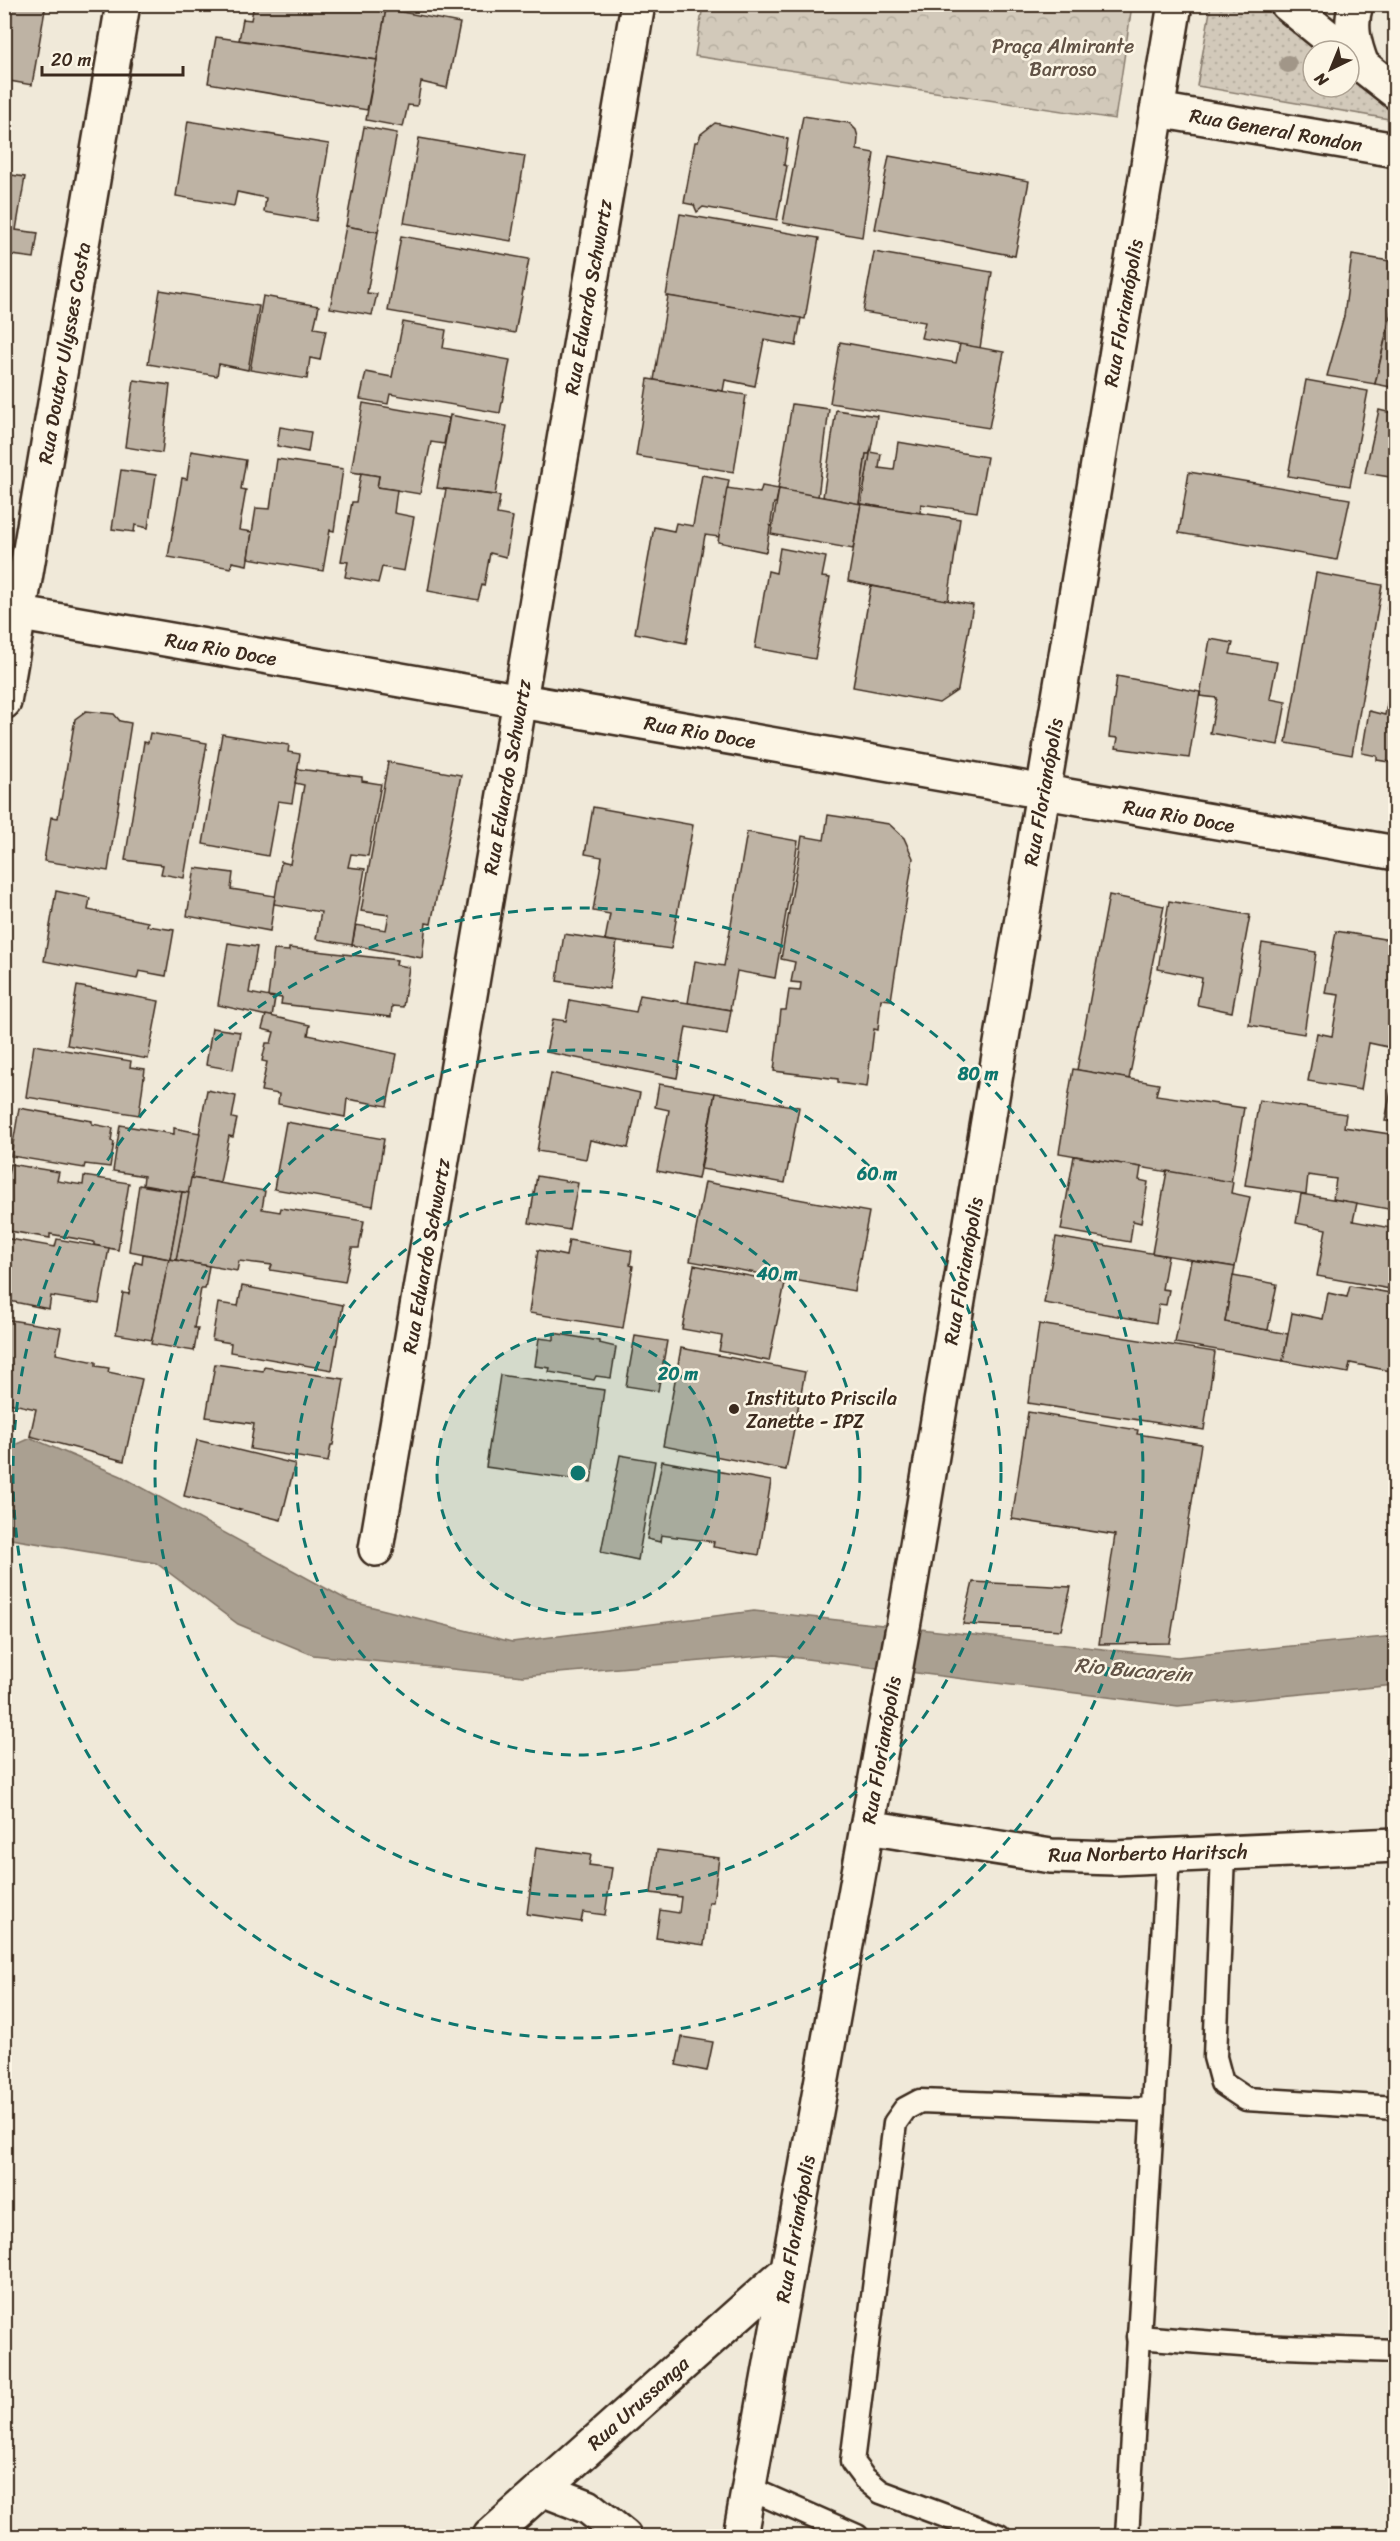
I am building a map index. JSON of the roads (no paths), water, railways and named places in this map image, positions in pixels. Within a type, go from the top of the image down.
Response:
[{"type":"street","name":"Rua Doutor Ulysses Costa","points":[[4,702],[12,613],[123,4]]},
{"type":"street","name":"Rua Eduardo Schwartz","points":[[376,1549],[638,4]]},
{"type":"street","name":"Rua Florianópolis","points":[[740,2536],[908,1599],[1175,4]]},
{"type":"street","points":[[1287,4],[1330,39]]},
{"type":"street","points":[[1353,39],[1352,16],[1356,4]]},
{"type":"street","points":[[1361,64],[1395,92]]},
{"type":"street","name":"Rua General Rondon","points":[[1158,110],[1395,150]]},
{"type":"street","name":"Rua Rio Doce","points":[[12,613],[1395,853]]},
{"type":"street","name":"Rua Norberto Haritsch","points":[[867,1827],[1051,1856],[1114,1858],[1395,1845]]},
{"type":"street","name":"Rua Urussanga","points":[[490,2536],[788,2270]]},
{"type":"street","points":[[542,2488],[588,2507],[624,2536]]},
{"type":"lane","points":[[1223,1854],[1215,2057],[1222,2082],[1246,2099],[1395,2108]]},
{"type":"lane","points":[[1127,2536],[1168,1856]]},
{"type":"lane","points":[[999,2536],[881,2492],[864,2478],[852,2462],[895,2123],[905,2109],[920,2102],[1152,2110]]},
{"type":"lane","points":[[1138,2337],[1254,2346],[1395,2351]]},
{"type":"lane","points":[[748,2488],[857,2536]]},
{"type":"water","name":"Rio Bucarein","points":[[31,1438],[121,1476],[349,1601],[512,1642],[754,1611],[1177,1657],[1395,1636],[1395,1685],[1178,1706],[775,1655],[523,1676],[313,1655],[238,1624],[156,1563],[5,1538],[4,1450]]},
{"type":"place","name":"Instituto Priscila Zanette - IPZ","points":[[734,1409]]},
{"type":"park label","name":"Praça Almirante Barroso","points":[[1063,58]]}]
